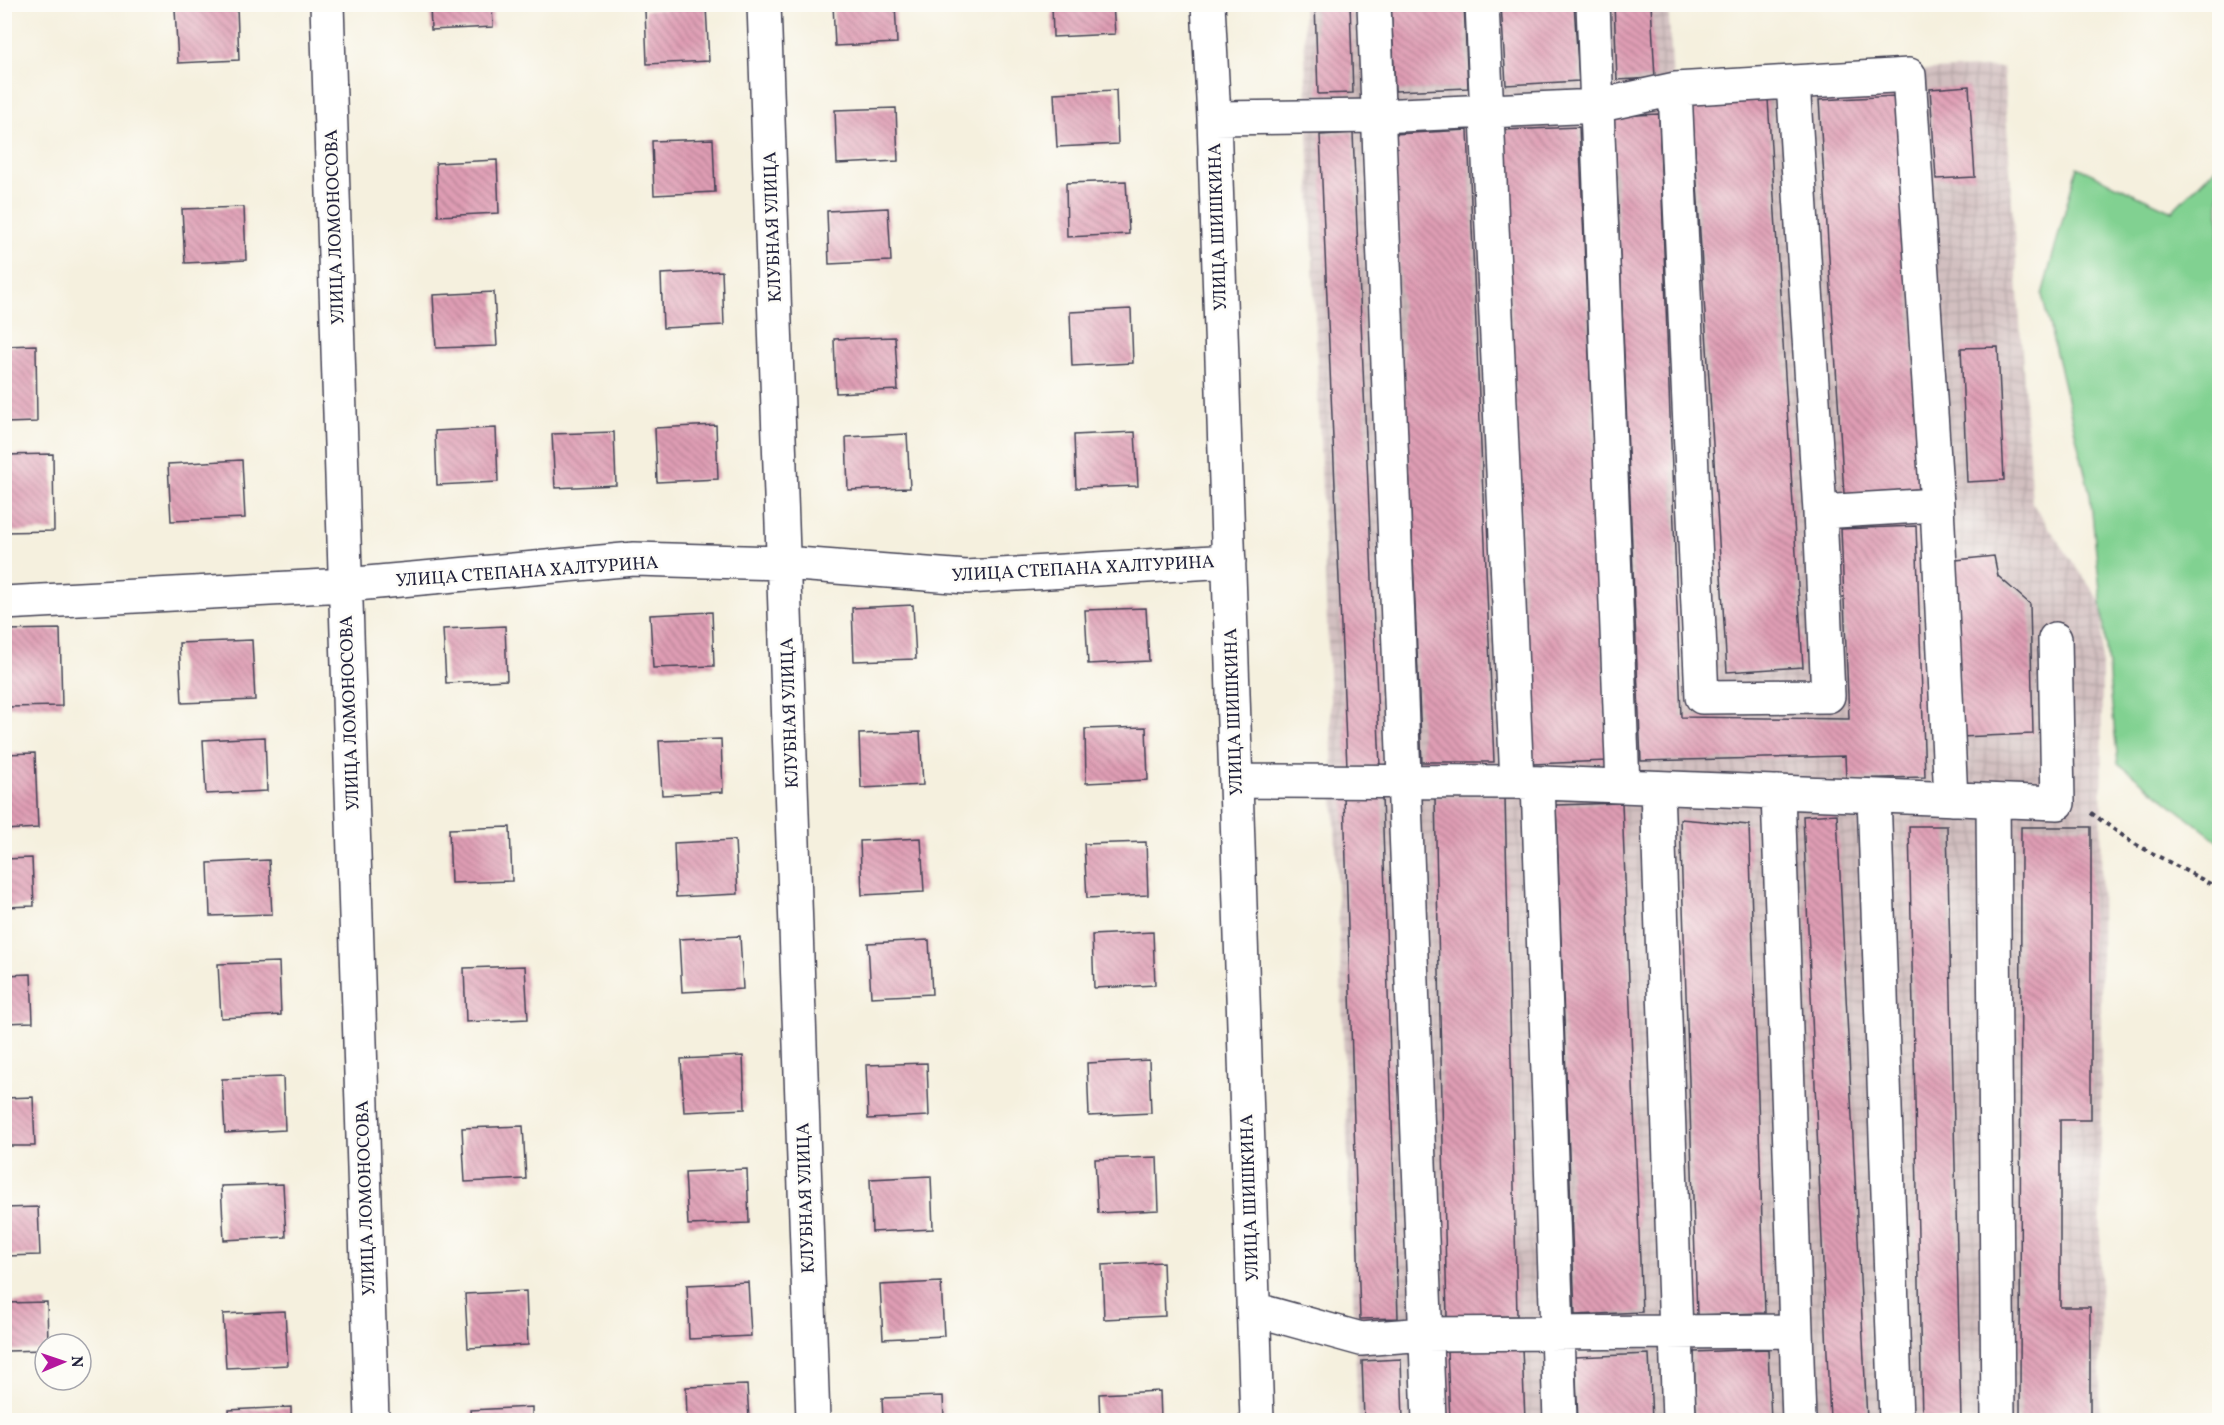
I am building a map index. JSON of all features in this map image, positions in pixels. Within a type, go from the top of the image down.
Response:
[{"type":"street","name":"УЛИЦА ЛОМОНОСОВА","points":[[327,4],[372,1420]]},
{"type":"street","name":"КЛУБНАЯ УЛИЦА","points":[[764,4],[813,1420]]},
{"type":"street","name":"УЛИЦА ШИШКИНА","points":[[1208,4],[1214,118],[1257,1420]]},
{"type":"street","points":[[1374,4],[1429,1420]]},
{"type":"street","points":[[1482,4],[1528,783],[1560,1420]]},
{"type":"street","points":[[1593,4],[1623,786]]},
{"type":"street","points":[[1214,118],[1378,116],[1597,106],[1675,89],[1909,75],[1937,506],[1951,799]]},
{"type":"street","points":[[1675,89],[1702,697],[1827,696],[1820,512],[1792,82]]},
{"type":"street","points":[[1820,512],[1937,506]]},
{"type":"street","name":"УЛИЦА СТЕПАНА ХАЛТУРИНА","points":[[4,603],[345,585],[634,559],[783,563],[966,577],[1228,561]]},
{"type":"street","points":[[1236,781],[1528,783],[2058,803],[2055,639]]},
{"type":"street","points":[[1658,788],[1679,1420]]},
{"type":"street","points":[[1778,792],[1799,1420]]},
{"type":"street","points":[[1874,796],[1896,1420]]},
{"type":"street","points":[[1993,801],[1998,1420]]},
{"type":"street","points":[[1253,1309],[1360,1339],[1425,1334],[1796,1331]]},
{"type":"path","points":[[2058,803],[2080,804],[2133,843],[2220,888]]},
{"type":"shaded area","points":[[1303,5],[1668,5],[1673,81],[2003,67],[2032,503],[2102,604],[2100,1420],[1358,1420]]},
{"type":"green space","points":[[2219,164],[2219,842],[2118,763],[2090,494],[2042,295],[2077,167],[2172,211]]},
{"type":"building","points":[[430,4],[492,4],[493,27],[431,30]]},
{"type":"building","points":[[833,4],[895,4],[897,43],[835,46]]},
{"type":"building","points":[[1052,4],[1113,4],[1115,34],[1053,37]]},
{"type":"building","points":[[1315,4],[1350,4],[1353,93],[1318,94]]},
{"type":"building","points":[[1391,4],[1464,4],[1468,88],[1395,91]]},
{"type":"building","points":[[1501,4],[1574,4],[1579,81],[1506,85]]},
{"type":"building","points":[[1614,4],[1651,4],[1655,78],[1617,80]]},
{"type":"building","points":[[237,7],[239,60],[178,63],[175,9]]},
{"type":"building","points":[[706,7],[709,61],[647,64],[645,10]]},
{"type":"building","points":[[1969,86],[1975,177],[1936,179],[1930,89]]},
{"type":"building","points":[[1116,90],[1118,144],[1057,147],[1054,93]]},
{"type":"building","points":[[1896,96],[1921,489],[1844,494],[1819,100]]},
{"type":"building","points":[[1768,99],[1803,667],[1727,672],[1692,103]]},
{"type":"building","points":[[896,108],[898,161],[837,164],[835,110]]},
{"type":"building","points":[[1659,114],[1681,717],[1849,719],[1841,529],[1916,526],[1925,777],[1846,779],[1845,756],[1641,761],[1614,116]]},
{"type":"building","points":[[1579,127],[1607,761],[1532,764],[1504,130]]},
{"type":"building","points":[[1468,130],[1494,762],[1422,762],[1394,134]]},
{"type":"building","points":[[1353,133],[1380,766],[1347,767],[1320,135]]},
{"type":"building","points":[[713,139],[715,192],[654,195],[652,141]]},
{"type":"building","points":[[497,160],[499,213],[438,216],[436,163]]},
{"type":"building","points":[[1126,181],[1129,234],[1067,237],[1066,183]]},
{"type":"building","points":[[244,207],[246,260],[185,263],[182,209]]},
{"type":"building","points":[[888,208],[891,261],[829,264],[827,211]]},
{"type":"building","points":[[722,271],[724,325],[663,328],[661,274]]},
{"type":"building","points":[[494,292],[497,346],[436,348],[433,295]]},
{"type":"building","points":[[1131,309],[1133,363],[1072,366],[1070,312]]},
{"type":"building","points":[[895,337],[898,390],[836,393],[834,339]]},
{"type":"building","points":[[36,345],[37,422],[4,423],[4,346]]},
{"type":"building","points":[[1998,347],[2004,480],[1967,482],[1961,348]]},
{"type":"building","points":[[716,425],[718,479],[657,482],[655,428]]},
{"type":"building","points":[[496,428],[498,482],[437,485],[435,431]]},
{"type":"building","points":[[614,432],[616,485],[555,488],[552,434]]},
{"type":"building","points":[[1135,432],[1138,486],[1076,488],[1074,435]]},
{"type":"building","points":[[907,434],[910,488],[848,490],[846,437]]},
{"type":"building","points":[[53,454],[54,531],[4,532],[4,455]]},
{"type":"building","points":[[242,460],[245,518],[171,521],[168,464]]},
{"type":"building","points":[[1994,556],[1998,576],[2030,604],[2033,734],[1960,737],[1956,560]]},
{"type":"building","points":[[913,605],[916,659],[854,661],[852,608]]},
{"type":"building","points":[[1146,608],[1149,661],[1088,664],[1085,610]]},
{"type":"building","points":[[712,612],[714,666],[653,668],[650,615]]},
{"type":"building","points":[[505,626],[507,680],[446,683],[443,629]]},
{"type":"building","points":[[60,629],[62,706],[7,707],[6,630]]},
{"type":"building","points":[[252,640],[255,700],[182,703],[179,643]]},
{"type":"building","points":[[1146,727],[1148,780],[1086,783],[1085,729]]},
{"type":"building","points":[[920,732],[923,785],[861,788],[859,734]]},
{"type":"building","points":[[265,737],[267,791],[206,794],[203,740]]},
{"type":"building","points":[[721,739],[723,792],[662,795],[659,741]]},
{"type":"building","points":[[35,753],[38,828],[4,830],[4,754]]},
{"type":"building","points":[[1382,795],[1398,1318],[1360,1319],[1344,796]]},
{"type":"building","points":[[1505,797],[1517,1316],[1447,1318],[1435,798]]},
{"type":"building","points":[[1622,803],[1642,1312],[1575,1315],[1556,805]]},
{"type":"building","points":[[1837,814],[1867,1420],[1830,1420],[1803,816]]},
{"type":"building","points":[[1680,819],[1749,825],[1765,1313],[1697,1315]]},
{"type":"building","points":[[1909,826],[1947,826],[1961,1420],[1922,1420]]},
{"type":"building","points":[[510,827],[512,881],[451,883],[449,829]]},
{"type":"building","points":[[2021,827],[2091,827],[2091,1120],[2060,1120],[2060,1307],[2090,1307],[2090,1420],[2020,1420]]},
{"type":"building","points":[[921,838],[924,892],[862,895],[860,841]]},
{"type":"building","points":[[735,840],[738,894],[676,897],[674,843]]},
{"type":"building","points":[[1146,842],[1148,895],[1087,898],[1084,844]]},
{"type":"building","points":[[32,858],[34,906],[4,907],[4,859]]},
{"type":"building","points":[[269,860],[272,914],[210,916],[208,863]]},
{"type":"building","points":[[1153,932],[1155,985],[1094,988],[1092,935]]},
{"type":"building","points":[[740,936],[743,989],[682,992],[679,939]]},
{"type":"building","points":[[929,940],[932,994],[871,997],[868,943]]},
{"type":"building","points":[[279,962],[281,1015],[221,1018],[218,964]]},
{"type":"building","points":[[525,966],[528,1019],[466,1022],[464,968]]},
{"type":"building","points":[[31,974],[33,1022],[4,1023],[4,975]]},
{"type":"building","points":[[743,1056],[745,1109],[684,1112],[681,1059]]},
{"type":"building","points":[[1149,1060],[1151,1113],[1089,1116],[1087,1063]]},
{"type":"building","points":[[927,1063],[929,1116],[868,1119],[866,1065]]},
{"type":"building","points":[[283,1077],[285,1130],[225,1133],[222,1079]]},
{"type":"building","points":[[33,1097],[35,1146],[4,1146],[4,1098]]},
{"type":"building","points":[[523,1126],[526,1179],[465,1182],[462,1128]]},
{"type":"building","points":[[1157,1157],[1159,1210],[1098,1213],[1095,1159]]},
{"type":"building","points":[[747,1169],[749,1223],[688,1225],[685,1172]]},
{"type":"building","points":[[931,1176],[933,1229],[872,1232],[870,1179]]},
{"type":"building","points":[[283,1184],[286,1237],[224,1240],[221,1186]]},
{"type":"building","points":[[38,1207],[40,1255],[4,1256],[4,1208]]},
{"type":"building","points":[[1163,1262],[1165,1316],[1104,1319],[1102,1265]]},
{"type":"building","points":[[748,1282],[751,1336],[689,1339],[687,1285]]},
{"type":"building","points":[[941,1282],[944,1336],[883,1339],[880,1285]]},
{"type":"building","points":[[526,1291],[528,1345],[468,1348],[465,1294]]},
{"type":"building","points":[[47,1302],[48,1332],[33,1332],[33,1350],[7,1351],[5,1303]]},
{"type":"building","points":[[285,1311],[288,1365],[226,1368],[223,1314]]},
{"type":"building","points":[[1522,1348],[1525,1420],[1450,1420],[1447,1351]]},
{"type":"building","points":[[1768,1349],[1771,1420],[1696,1420],[1694,1352]]},
{"type":"building","points":[[1649,1354],[1652,1420],[1578,1420],[1575,1357]]},
{"type":"building","points":[[1401,1359],[1403,1420],[1364,1420],[1362,1361]]},
{"type":"building","points":[[747,1385],[749,1420],[687,1420],[686,1387]]},
{"type":"building","points":[[1160,1391],[1161,1420],[1100,1420],[1099,1394]]},
{"type":"building","points":[[943,1396],[944,1420],[883,1420],[882,1398]]},
{"type":"building","points":[[291,1407],[291,1420],[230,1420],[229,1410]]},
{"type":"building","points":[[532,1407],[532,1420],[471,1420],[470,1410]]}]
